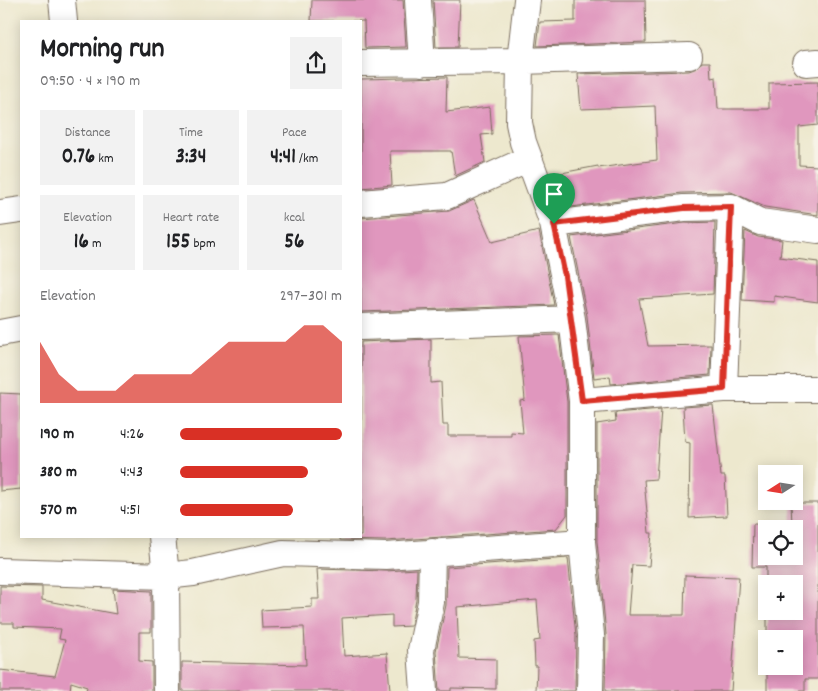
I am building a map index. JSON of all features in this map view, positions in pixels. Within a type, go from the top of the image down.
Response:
[{"type":"street","points":[[62,0],[64,20]]},
{"type":"street","points":[[418,0],[422,63]]},
{"type":"street","points":[[527,0],[520,61],[519,123],[529,159],[554,224],[572,319],[582,401],[582,542],[591,634],[590,691]]},
{"type":"street","points":[[362,63],[689,56]]},
{"type":"street","points":[[362,203],[447,196],[529,159]]},
{"type":"street","points":[[554,224],[684,208],[731,207],[760,222],[818,230]]},
{"type":"street","points":[[724,389],[731,207]]},
{"type":"street","points":[[0,214],[20,210]]},
{"type":"street","points":[[362,327],[572,319]]},
{"type":"street","points":[[0,333],[20,329]]},
{"type":"street","points":[[582,401],[724,389],[818,389]]},
{"type":"street","points":[[162,538],[166,576],[167,691]]},
{"type":"street","points":[[0,571],[166,576],[193,573],[283,544],[386,556],[582,542]]},
{"type":"street","points":[[424,691],[421,650],[431,602],[432,552]]},
{"type":"building","points":[[312,0],[403,0],[406,47],[365,48],[364,21],[362,20],[311,20]]},
{"type":"building","points":[[433,0],[460,0],[458,47],[436,47]]},
{"type":"building","points":[[575,0],[645,0],[646,42],[537,46],[540,22],[575,21]]},
{"type":"building","points":[[702,62],[710,62],[711,78],[716,77],[718,109],[769,109],[769,83],[818,82],[818,125],[799,127],[799,165],[818,166],[818,215],[765,207],[731,192],[682,193],[563,208],[556,174],[598,166],[598,168],[657,160],[655,106],[581,109],[578,74],[689,71],[697,68]]},
{"type":"building","points":[[447,77],[446,112],[490,107],[492,134],[481,135],[485,162],[455,176],[451,151],[390,151],[392,185],[362,188],[362,79]]},
{"type":"building","points":[[474,200],[492,242],[539,231],[554,305],[362,312],[362,218],[449,211]]},
{"type":"building","points":[[715,222],[713,294],[639,299],[648,346],[711,345],[710,375],[611,384],[610,376],[594,378],[587,316],[571,237],[685,223]]},
{"type":"building","points":[[745,231],[758,237],[782,240],[780,257],[818,262],[818,302],[774,296],[774,302],[742,300]]},
{"type":"building","points":[[559,335],[567,402],[567,515],[556,529],[386,541],[340,540],[340,538],[362,538],[362,342],[431,339],[431,383],[441,382],[443,425],[448,425],[448,436],[511,436],[511,432],[523,433],[520,401],[525,400],[519,336]]},
{"type":"building","points":[[0,393],[20,394],[20,489],[0,491]]},
{"type":"building","points":[[713,405],[721,476],[725,476],[727,516],[689,518],[690,443],[685,442],[683,407]]},
{"type":"building","points":[[661,409],[656,479],[644,480],[649,533],[652,533],[649,566],[632,565],[628,615],[684,615],[685,575],[739,577],[731,691],[605,691],[606,634],[597,541],[597,424],[616,421],[615,413]]},
{"type":"building","points":[[803,503],[818,503],[818,679],[805,679],[805,691],[767,691],[767,675],[803,675],[803,630],[767,630],[767,620],[803,620],[803,575],[766,575],[766,567],[752,567],[753,524],[758,524],[758,565],[803,565],[803,520],[792,520],[791,510],[803,510]]},
{"type":"building","points":[[568,558],[576,636],[575,691],[536,691],[537,666],[535,666],[534,641],[540,640],[537,600],[457,607],[459,658],[496,659],[496,689],[451,688],[451,691],[439,691],[436,651],[446,605],[447,567]]},
{"type":"building","points":[[317,569],[386,571],[417,569],[416,600],[411,626],[392,627],[392,615],[342,618],[344,656],[387,653],[390,691],[182,691],[182,662],[306,665],[304,627],[262,628],[261,610],[312,607],[312,599],[319,599]]},
{"type":"building","points":[[0,586],[42,587],[42,600],[116,614],[113,589],[151,591],[151,632],[139,632],[139,661],[152,662],[152,691],[86,691],[87,687],[71,682],[70,691],[0,691],[0,670],[55,676],[65,640],[59,639],[61,629],[14,627],[14,623],[0,623]]},
{"type":"route","points":[[731,207],[724,389],[582,401],[572,319],[554,224],[684,208],[731,207]]}]
